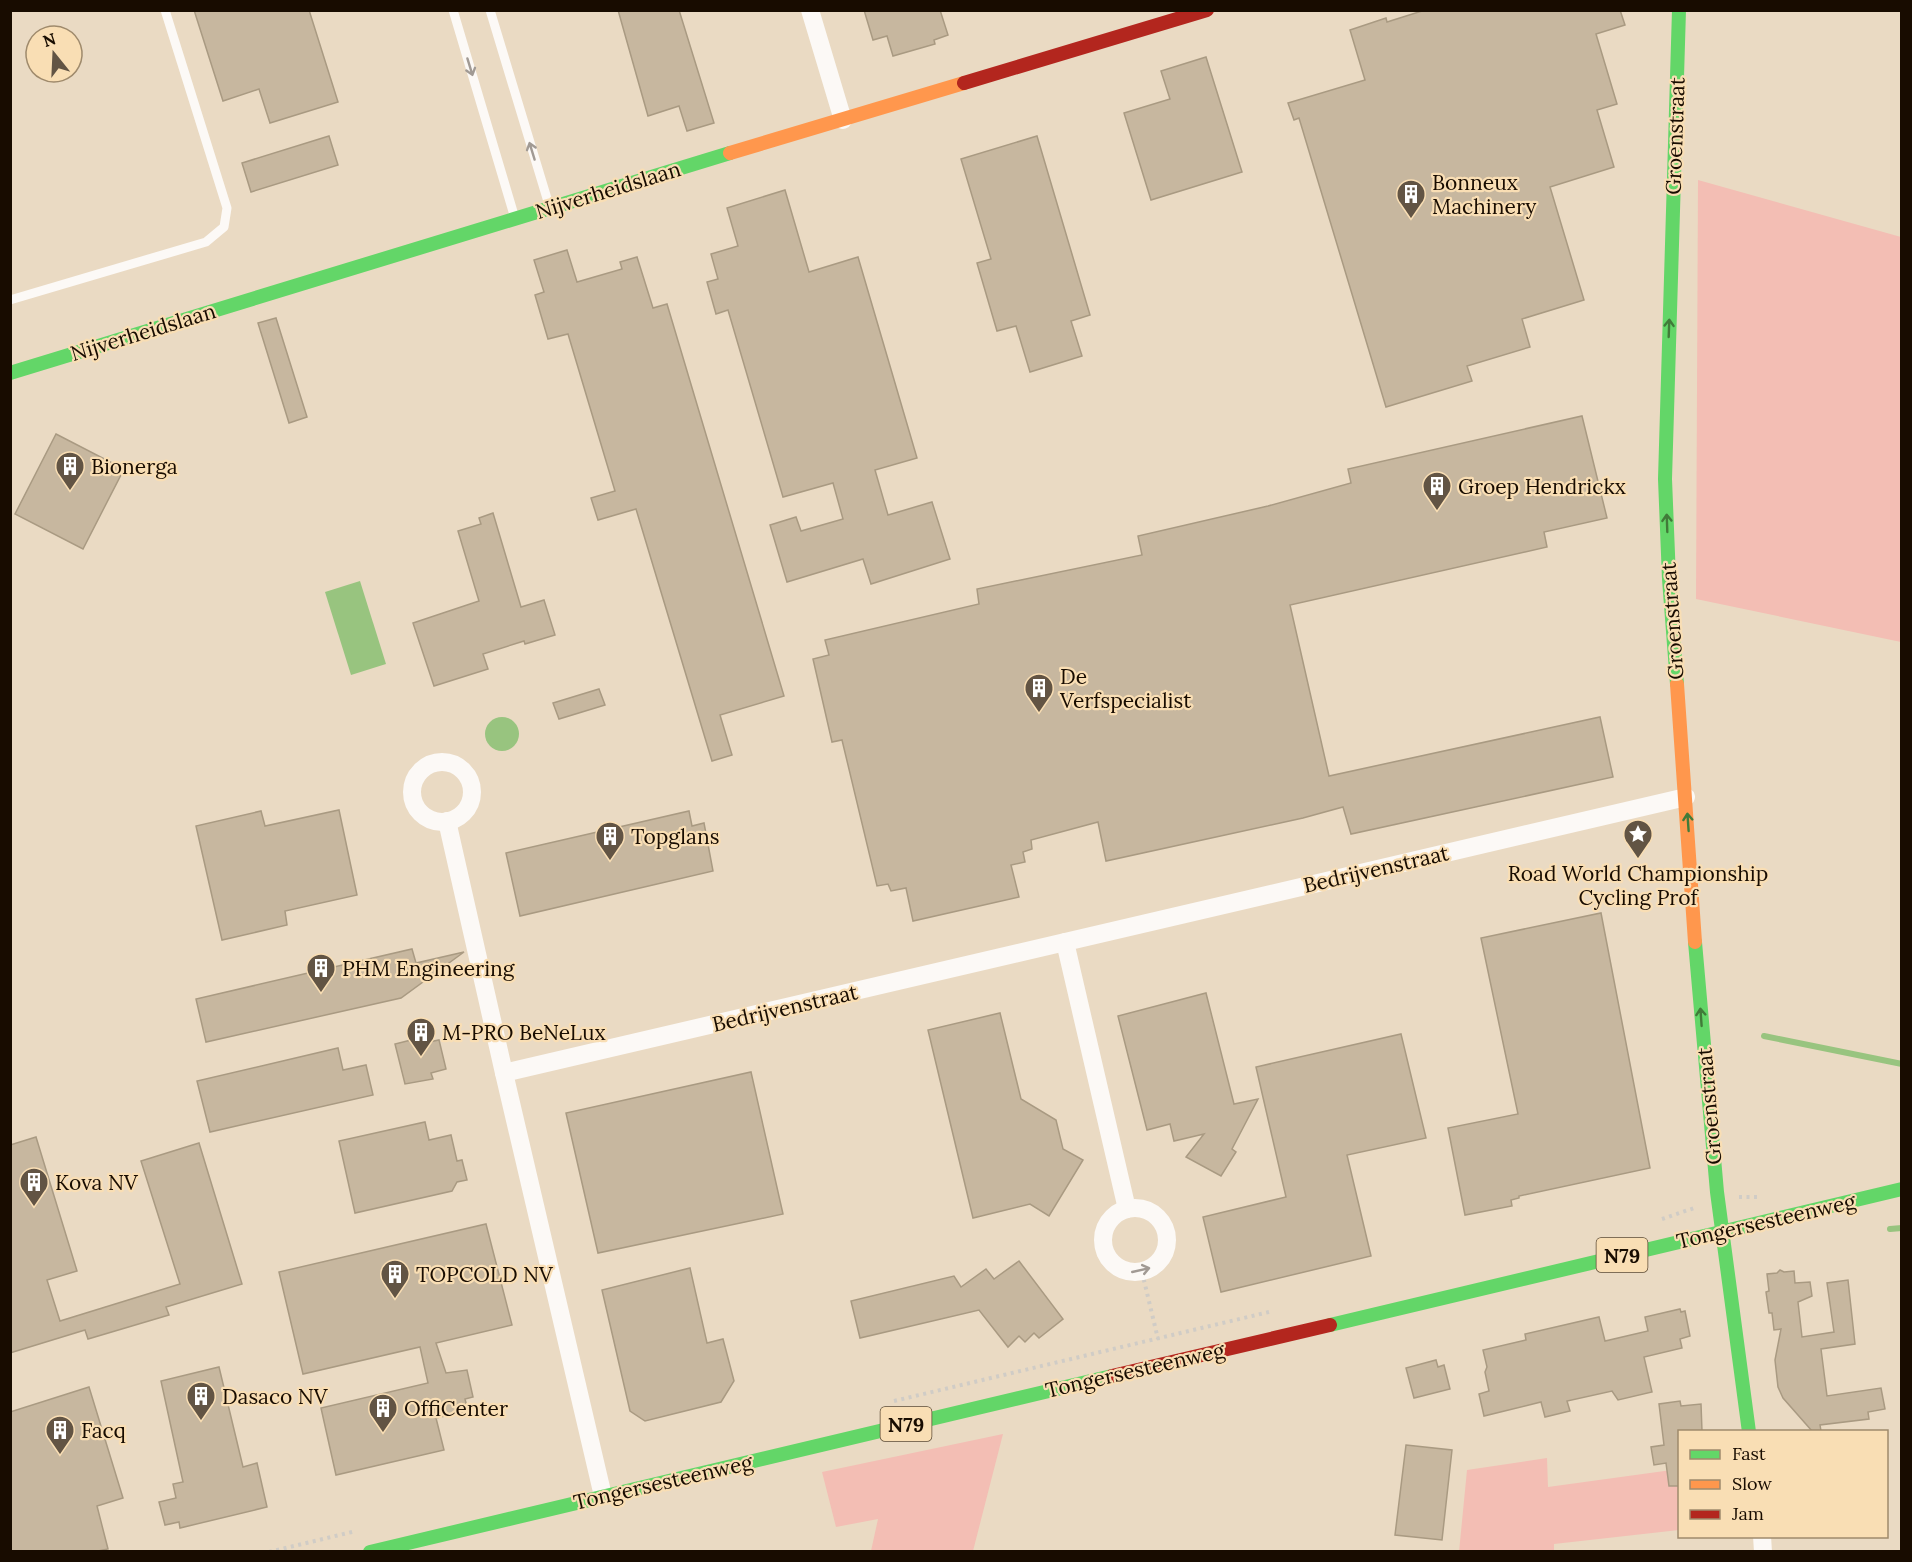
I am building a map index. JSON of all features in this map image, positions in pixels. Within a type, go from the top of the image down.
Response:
[{"type":"street","points":[[810,10],[843,120]]},
{"type":"street","name":"Nijverheidslaan","points":[[10,373],[549,207],[1207,10]]},
{"type":"street","name":"Groenstraat","points":[[1679,10],[1665,479],[1669,579],[1702,1034],[1718,1201],[1749,1430]]},
{"type":"street","name":"Bedrijvenstraat","points":[[504,1073],[1686,797]]},
{"type":"street","points":[[447,821],[603,1496]]},
{"type":"street","points":[[1065,942],[1127,1209]]},
{"type":"street","name":"Tongersesteenweg","points":[[370,1551],[1902,1189]]},
{"type":"street","points":[[1127,1209],[1142,1209],[1155,1215],[1164,1226],[1167,1240],[1164,1254],[1155,1266],[1142,1272],[1128,1272],[1115,1266],[1106,1255],[1102,1241],[1105,1227],[1114,1215],[1127,1209]]},
{"type":"lane","points":[[10,300],[206,242],[224,226],[228,208],[165,10]]},
{"type":"lane","points":[[453,10],[515,218]]},
{"type":"lane","points":[[490,10],[549,207]]},
{"type":"path","points":[[1738,1189],[1741,1197]]},
{"type":"path","points":[[1142,1272],[1163,1363]]},
{"type":"shaded area","points":[[1698,180],[1901,237],[1901,642],[1696,599]]},
{"type":"shaded area","points":[[360,581],[386,664],[351,675],[325,592]]},
{"type":"shaded area","points":[[502,717],[514,722],[519,734],[514,746],[502,751],[490,746],[485,734],[490,722]]},
{"type":"shaded area","points":[[1003,1434],[973,1551],[871,1551],[878,1519],[836,1527],[822,1472]]},
{"type":"shaded area","points":[[1547,1458],[1548,1487],[1678,1469],[1678,1530],[1554,1544],[1554,1551],[1459,1552],[1467,1470]]},
{"type":"building","points":[[194,10],[309,10],[338,102],[270,123],[259,89],[223,101]]},
{"type":"building","points":[[618,10],[679,10],[714,123],[687,131],[679,106],[648,116]]},
{"type":"building","points":[[864,10],[940,10],[948,35],[934,40],[935,44],[893,56],[887,36],[873,40]]},
{"type":"building","name":"Bonneux Machinery","points":[[1425,10],[1620,10],[1625,25],[1596,34],[1617,104],[1597,110],[1614,167],[1550,187],[1584,300],[1522,319],[1530,347],[1467,366],[1472,381],[1386,407],[1299,118],[1294,120],[1288,103],[1365,80],[1350,30],[1386,18],[1387,22]]},
{"type":"building","points":[[1206,57],[1242,172],[1151,200],[1124,113],[1170,99],[1161,71]]},
{"type":"building","points":[[329,136],[338,165],[251,192],[242,163]]},
{"type":"building","points":[[1037,136],[1090,315],[1071,321],[1082,356],[1030,372],[1016,326],[997,331],[977,263],[991,259],[961,159]]},
{"type":"building","points":[[785,190],[809,272],[858,257],[917,458],[875,470],[888,515],[932,502],[950,559],[871,584],[863,559],[787,582],[770,525],[796,517],[801,531],[843,519],[833,483],[783,497],[728,310],[716,314],[707,282],[718,279],[711,254],[738,246],[727,208]]},
{"type":"building","points":[[567,250],[577,282],[622,269],[620,262],[637,257],[653,308],[667,304],[784,696],[720,715],[732,755],[712,761],[636,509],[598,520],[591,498],[615,491],[568,334],[548,339],[535,295],[544,292],[534,260]]},
{"type":"building","points":[[276,318],[307,417],[289,423],[258,323]]},
{"type":"building","points":[[1582,416],[1607,518],[1544,532],[1547,547],[1290,605],[1329,776],[1600,717],[1613,777],[1351,834],[1343,807],[1303,818],[1106,861],[1098,822],[1031,840],[1032,849],[1023,852],[1025,862],[1011,865],[1019,897],[913,921],[906,888],[891,891],[888,884],[877,886],[842,740],[832,742],[813,659],[829,655],[825,640],[979,604],[977,589],[1142,555],[1138,536],[1268,506],[1351,483],[1348,469]]},
{"type":"building","name":"Bionerga","points":[[56,434],[124,469],[83,549],[15,514]]},
{"type":"building","points":[[493,513],[521,607],[544,600],[555,635],[525,644],[524,641],[483,654],[488,669],[434,686],[413,623],[479,601],[458,531],[481,524],[479,518]]},
{"type":"building","points":[[599,689],[605,705],[559,719],[553,703]]},
{"type":"building","points":[[339,810],[357,895],[285,911],[287,925],[222,940],[196,826],[261,811],[265,826]]},
{"type":"building","name":"Topglans","points":[[689,811],[692,826],[704,823],[713,871],[520,916],[506,853]]},
{"type":"building","points":[[1601,913],[1650,1168],[1519,1196],[1511,1200],[1512,1206],[1465,1215],[1448,1128],[1518,1114],[1481,938]]},
{"type":"building","name":"PHM Engineering","points":[[412,949],[416,963],[464,952],[401,998],[206,1042],[196,999]]},
{"type":"building","points":[[1206,993],[1234,1104],[1258,1099],[1232,1149],[1236,1152],[1221,1176],[1186,1157],[1204,1134],[1174,1141],[1170,1124],[1147,1130],[1118,1016]]},
{"type":"building","points":[[1000,1013],[1021,1099],[1056,1120],[1063,1149],[1083,1160],[1049,1216],[1030,1204],[973,1218],[928,1030]]},
{"type":"building","points":[[1401,1034],[1426,1138],[1347,1155],[1371,1256],[1221,1292],[1203,1217],[1286,1197],[1256,1067]]},
{"type":"building","name":"M-PRO BeNeLux","points":[[423,1037],[424,1043],[439,1040],[446,1069],[431,1073],[433,1079],[405,1084],[395,1044]]},
{"type":"building","points":[[338,1048],[343,1070],[366,1065],[373,1095],[210,1132],[197,1081]]},
{"type":"building","points":[[751,1072],[783,1214],[598,1253],[566,1113]]},
{"type":"building","points":[[425,1122],[429,1140],[451,1135],[457,1161],[462,1160],[467,1180],[457,1182],[452,1191],[355,1213],[339,1141]]},
{"type":"building","points":[[36,1137],[77,1271],[47,1280],[60,1321],[180,1284],[141,1161],[199,1143],[242,1284],[166,1307],[169,1315],[88,1339],[85,1330],[10,1353],[10,1145]]},
{"type":"building","name":"TOPCOLD NV","points":[[486,1224],[512,1325],[436,1343],[446,1373],[467,1370],[473,1397],[465,1399],[468,1411],[436,1418],[444,1450],[336,1475],[321,1408],[428,1383],[420,1347],[303,1374],[279,1272]]},
{"type":"building","points":[[1019,1261],[1063,1319],[1039,1338],[1034,1333],[1025,1342],[1019,1336],[1008,1347],[979,1310],[860,1338],[851,1301],[954,1276],[961,1287],[986,1269],[994,1279]]},
{"type":"building","points":[[690,1268],[707,1343],[723,1339],[734,1381],[721,1402],[645,1421],[630,1411],[602,1290]]},
{"type":"building","points":[[1780,1270],[1794,1271],[1795,1283],[1810,1282],[1812,1296],[1798,1302],[1802,1337],[1834,1332],[1827,1283],[1848,1280],[1855,1344],[1821,1349],[1827,1396],[1881,1388],[1885,1409],[1868,1412],[1869,1419],[1820,1425],[1821,1430],[1811,1430],[1783,1398],[1778,1387],[1775,1360],[1781,1329],[1774,1330],[1766,1292],[1769,1291],[1767,1274],[1777,1273]]},
{"type":"building","points":[[1680,1309],[1681,1312],[1685,1311],[1690,1336],[1680,1339],[1682,1348],[1644,1357],[1652,1392],[1618,1400],[1612,1391],[1567,1401],[1570,1411],[1545,1417],[1541,1402],[1484,1416],[1479,1394],[1489,1391],[1483,1350],[1526,1340],[1525,1334],[1599,1317],[1605,1341],[1648,1331],[1645,1317]]},
{"type":"building","points":[[1436,1360],[1438,1367],[1444,1365],[1450,1389],[1414,1398],[1406,1368]]},
{"type":"building","name":"Dasaco NV","points":[[219,1367],[243,1467],[257,1463],[267,1507],[180,1528],[179,1522],[165,1525],[159,1502],[176,1498],[173,1484],[183,1482],[161,1381]]},
{"type":"building","name":"Facq","points":[[89,1387],[123,1498],[97,1506],[108,1549],[10,1551],[10,1412]]},
{"type":"building","points":[[1680,1401],[1681,1406],[1701,1404],[1702,1430],[1678,1430],[1678,1486],[1669,1486],[1666,1463],[1654,1465],[1651,1447],[1664,1445],[1659,1404]]},
{"type":"building","points":[[1406,1445],[1452,1450],[1442,1540],[1395,1535]]},
{"type":"waterway","points":[[1764,1036],[1902,1064]]},
{"type":"waterway","points":[[1890,1229],[1902,1228]]},
{"type":"traffic: fast","points":[[1677,684],[1669,579],[1665,479],[1679,10]]},
{"type":"traffic: fast","points":[[10,373],[730,153]]},
{"type":"traffic: fast","points":[[1695,942],[1717,1192],[1749,1430]]},
{"type":"traffic: fast","points":[[1330,1325],[1902,1189]]},
{"type":"traffic: fast","points":[[370,1552],[1112,1376]]},
{"type":"traffic: slow","points":[[730,153],[964,83]]},
{"type":"traffic: slow","points":[[1677,684],[1695,942]]},
{"type":"traffic: jam","points":[[964,83],[1207,10]]},
{"type":"traffic: jam","points":[[1112,1376],[1330,1325]]},
{"type":"place","name":"Bonneux Machinery","points":[[1411,220]]},
{"type":"place","name":"Bionerga","points":[[70,492]]},
{"type":"place","name":"Groep Hendrickx","points":[[1437,512]]},
{"type":"place","name":"De Verfspecialist","points":[[1039,714]]},
{"type":"place","name":"Road World Championship Cycling Prof","points":[[1638,860]]},
{"type":"place","name":"Topglans","points":[[610,862]]},
{"type":"place","name":"PHM Engineering","points":[[321,994]]},
{"type":"place","name":"M-PRO BeNeLux","points":[[421,1058]]},
{"type":"place","name":"Kova NV","points":[[34,1208]]},
{"type":"place","name":"TOPCOLD NV","points":[[395,1300]]},
{"type":"place","name":"Dasaco NV","points":[[201,1422]]},
{"type":"place","name":"OffiCenter","points":[[383,1434]]},
{"type":"place","name":"Facq","points":[[60,1456]]}]
